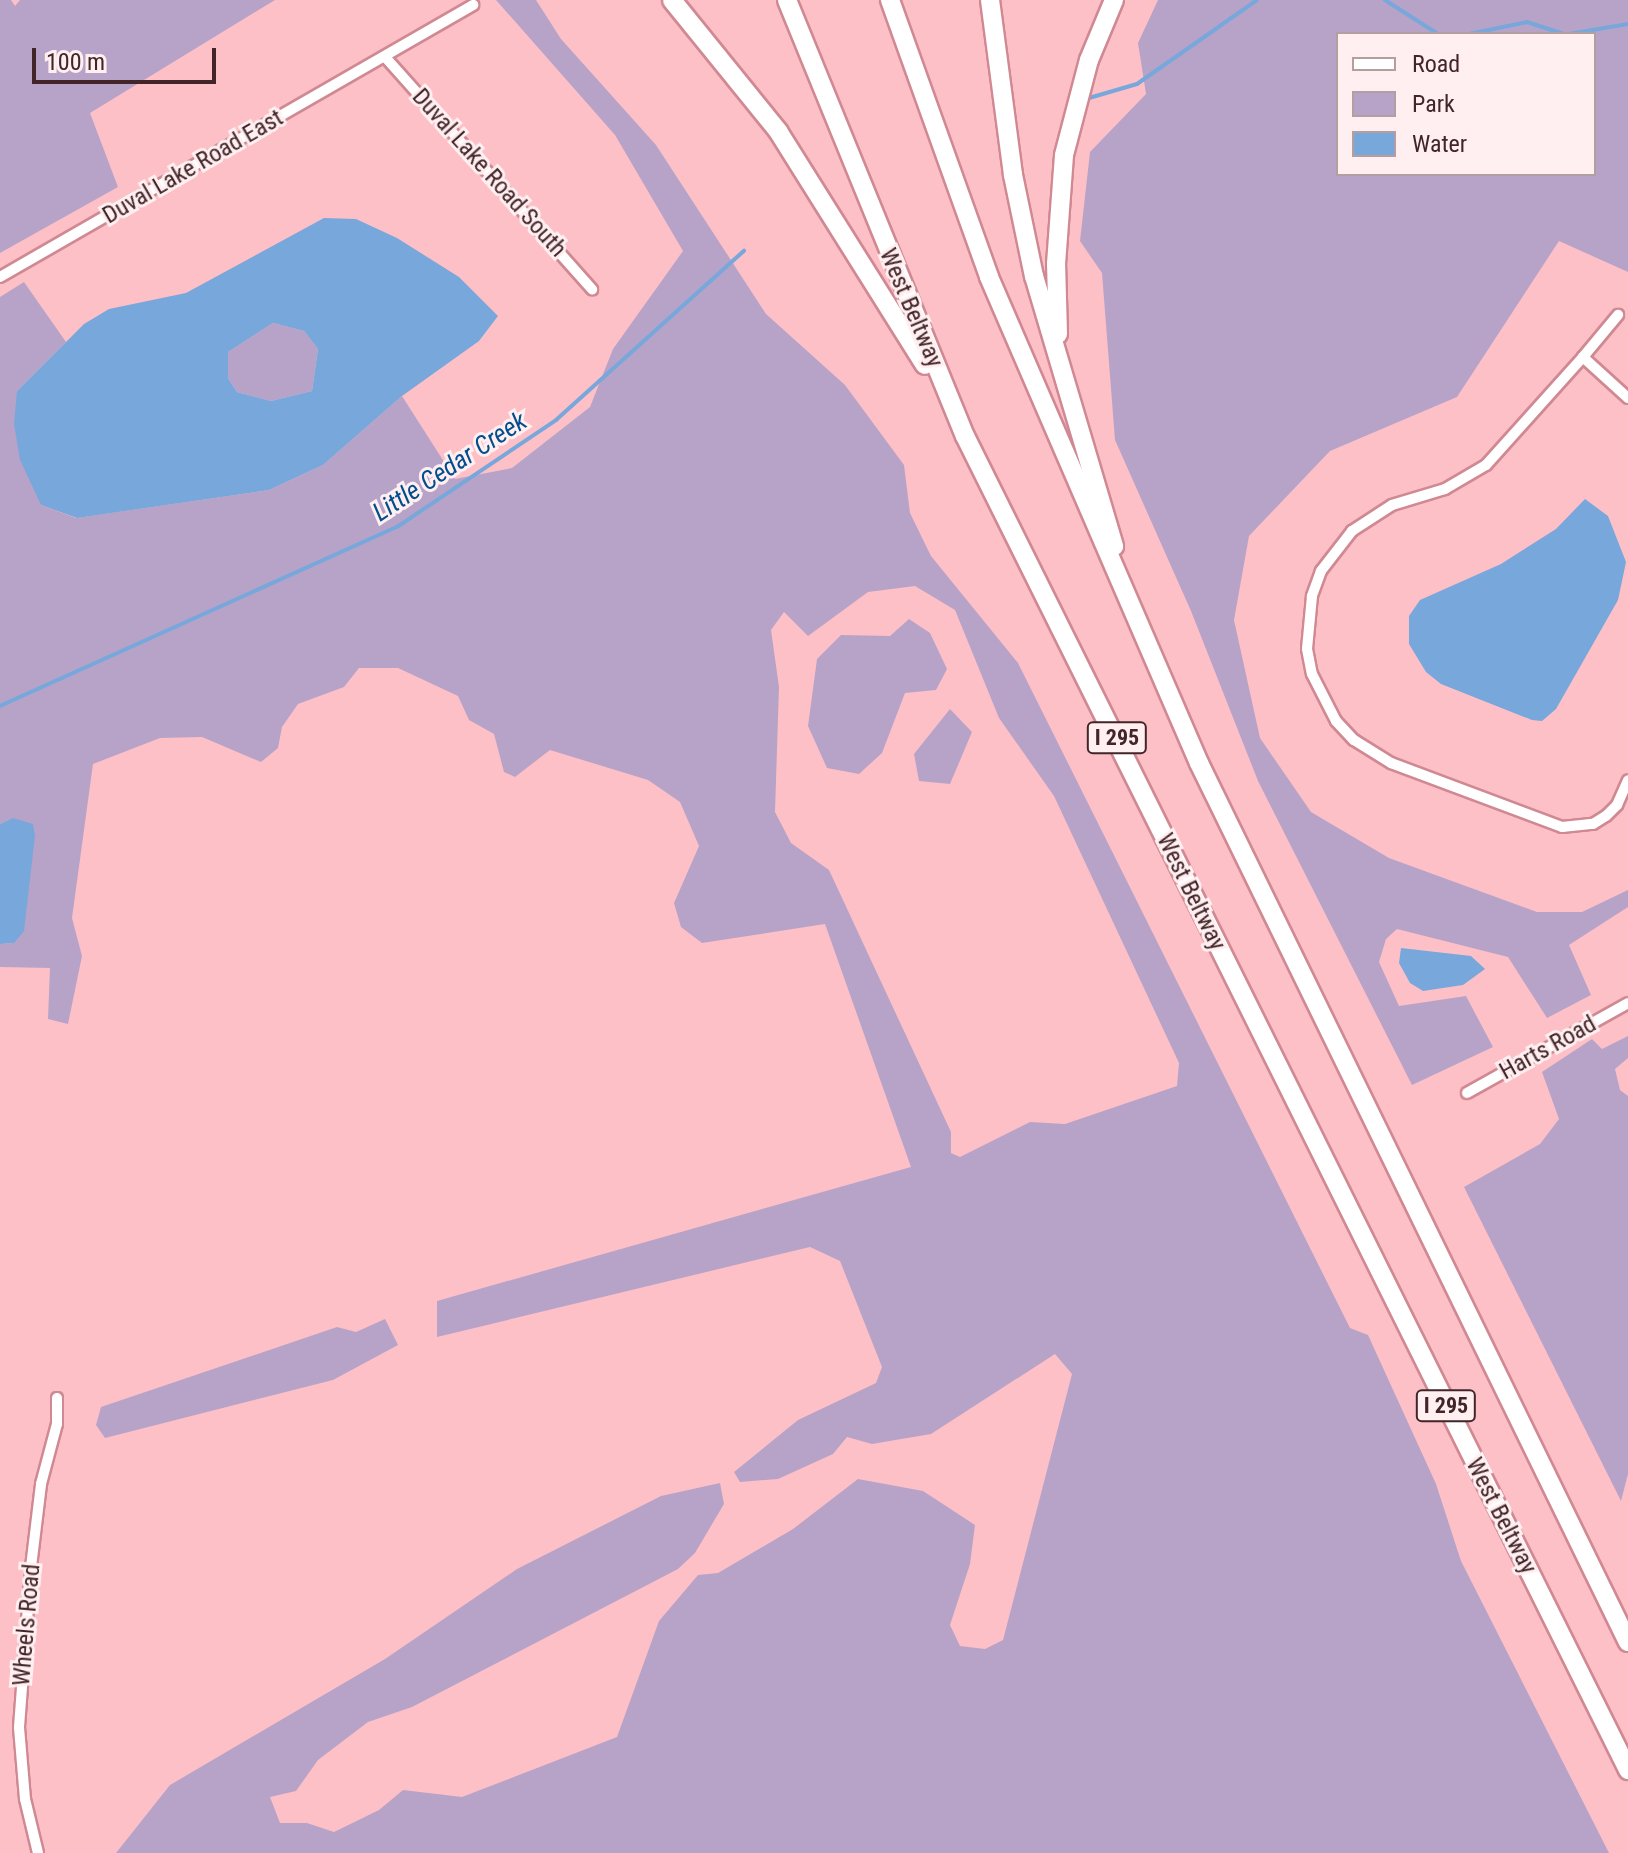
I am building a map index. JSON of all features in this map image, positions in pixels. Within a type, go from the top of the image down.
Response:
[{"type":"highway","points":[[659,0],[726,63]]},
{"type":"highway","points":[[672,0],[778,131],[876,281],[965,436]]},
{"type":"highway","name":"West Beltway","points":[[787,0],[965,436],[1628,1770]]},
{"type":"highway","points":[[990,0],[1016,189],[1034,276],[1093,489],[1199,763]]},
{"type":"highway","points":[[1063,376],[1056,264],[1064,155],[1089,60],[1114,0]]},
{"type":"highway","name":"I 295","points":[[891,1],[989,277],[1199,763],[1628,1642]]},
{"type":"street","name":"Duval Lake Road East","points":[[0,277],[386,58],[473,5]]},
{"type":"street","name":"Duval Lake Road South","points":[[386,58],[592,289]]},
{"type":"street","points":[[1618,315],[1501,450],[1465,480],[1373,515],[1334,551],[1312,596],[1307,649],[1312,674],[1336,721],[1373,754],[1562,827],[1593,824],[1606,816],[1628,780]]},
{"type":"street","points":[[1583,357],[1628,398]]},
{"type":"street","name":"Harts Road","points":[[1467,1093],[1628,1003]]},
{"type":"street","name":"Wheels Road","points":[[38,1853],[25,1799],[19,1727],[31,1567],[41,1484],[57,1424],[57,1398]]},
{"type":"green space","points":[[0,0],[11,0],[15,6],[20,0],[275,0],[90,113],[118,187],[0,253]]},
{"type":"green space","points":[[496,0],[536,0],[561,39],[656,145],[766,314],[845,385],[904,465],[910,513],[931,556],[1018,663],[1350,1328],[1368,1335],[1436,1484],[1461,1561],[1609,1853],[116,1853],[170,1785],[385,1659],[517,1569],[661,1496],[720,1483],[724,1504],[695,1553],[678,1569],[412,1707],[368,1722],[318,1760],[296,1791],[270,1797],[280,1823],[307,1823],[334,1832],[379,1810],[403,1790],[462,1797],[617,1737],[659,1621],[698,1575],[718,1573],[793,1529],[858,1479],[923,1491],[975,1525],[970,1564],[950,1625],[960,1646],[985,1649],[1003,1640],[1072,1374],[1055,1354],[931,1434],[872,1444],[847,1437],[833,1454],[778,1479],[740,1482],[734,1472],[798,1420],[876,1383],[882,1367],[840,1261],[810,1247],[437,1337],[437,1301],[911,1167],[825,924],[702,943],[681,927],[674,903],[699,846],[680,802],[648,780],[550,750],[515,777],[504,772],[494,734],[469,720],[458,696],[398,668],[359,668],[344,687],[298,704],[282,727],[278,748],[261,762],[202,737],[160,738],[93,764],[72,918],[82,956],[68,1024],[48,1019],[50,968],[0,967],[0,944],[14,943],[14,818],[0,824],[0,297],[24,282],[66,342],[17,391],[41,505],[76,518],[269,490],[323,465],[402,396],[455,479],[512,468],[590,407],[613,349],[683,251],[615,135]],"holes":[[[915,586],[955,610],[999,718],[1054,796],[1179,1063],[1177,1086],[1065,1124],[1030,1122],[960,1157],[951,1153],[951,1132],[829,870],[791,843],[775,812],[779,687],[771,630],[784,612],[808,636],[868,592]]]},
{"type":"green space","points":[[1158,0],[1628,0],[1628,272],[1559,241],[1457,397],[1330,451],[1249,536],[1234,620],[1260,738],[1311,812],[1389,858],[1537,912],[1582,912],[1628,890],[1628,907],[1569,945],[1591,995],[1547,1018],[1508,957],[1397,929],[1386,939],[1379,962],[1399,1006],[1466,996],[1493,1047],[1412,1085],[1258,781],[1191,611],[1115,440],[1102,273],[1080,241],[1090,152],[1146,94],[1138,43]]},
{"type":"green space","points":[[273,323],[304,331],[318,349],[312,391],[271,401],[237,392],[228,378],[228,352]]},
{"type":"green space","points":[[909,619],[930,633],[947,669],[936,690],[905,693],[882,753],[859,774],[827,768],[808,726],[817,659],[841,635],[890,636]]},
{"type":"green space","points":[[950,709],[972,732],[950,784],[919,781],[914,754]]},
{"type":"green space","points":[[1628,1036],[1628,1058],[1615,1069],[1620,1090],[1628,1096],[1628,1474],[1621,1501],[1464,1187],[1540,1144],[1559,1119],[1542,1072],[1592,1039],[1602,1049]]},
{"type":"green space","points":[[385,1319],[398,1345],[333,1380],[105,1438],[96,1425],[101,1407],[337,1327],[356,1332]]},
{"type":"water","points":[[324,218],[356,219],[397,238],[459,277],[498,316],[479,341],[402,396],[323,465],[269,490],[77,518],[41,505],[20,460],[14,424],[17,391],[84,324],[109,309],[186,293]],"holes":[[[273,323],[304,331],[318,349],[312,391],[271,401],[237,392],[228,378],[228,352]]]},
{"type":"water","points":[[1585,499],[1608,516],[1626,562],[1618,600],[1556,709],[1542,721],[1532,720],[1441,684],[1426,672],[1409,644],[1409,616],[1420,600],[1501,564],[1556,529]]},
{"type":"water","points":[[13,818],[33,824],[35,836],[24,931],[14,943],[0,944],[0,824]]},
{"type":"water","points":[[1401,948],[1471,956],[1485,969],[1463,985],[1423,991],[1410,983],[1399,963]]},
{"type":"waterway","name":"Little Cedar Creek","points":[[1089,98],[1137,84],[1257,0]]},
{"type":"waterway","name":"Little Cedar Creek","points":[[1385,0],[1435,32]]},
{"type":"waterway","name":"Little Cedar Creek","points":[[1479,32],[1527,22],[1557,32]]},
{"type":"waterway","name":"Little Cedar Creek","points":[[1581,32],[1628,24]]},
{"type":"waterway","name":"Little Cedar Creek","points":[[0,706],[397,527],[556,420],[744,251]]}]
